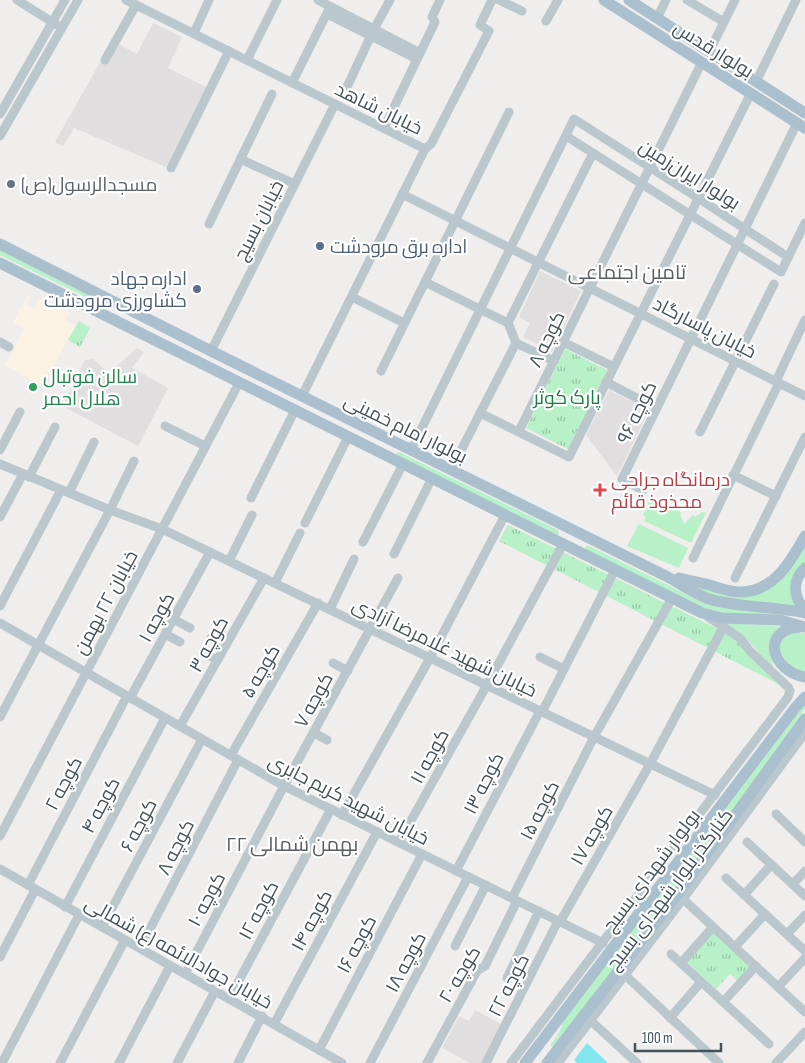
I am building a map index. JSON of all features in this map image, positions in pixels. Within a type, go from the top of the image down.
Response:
[{"type":"main road","name":"بولوار قدس","points":[[604,0],[801,126]]},
{"type":"main road","name":"بولوار قدس","points":[[629,0],[804,112]]},
{"type":"main road","name":"بولوار امام خمینی","points":[[0,244],[706,597],[730,604],[784,608],[805,612]]},
{"type":"main road","name":"بولوار امام خمینی","points":[[1,266],[702,613],[722,618],[780,620],[804,627]]},
{"type":"main road","points":[[99,313],[106,297]]},
{"type":"main road","points":[[385,455],[392,446],[392,440]]},
{"type":"main road","points":[[458,492],[459,482],[467,478]]},
{"type":"main road","points":[[563,544],[570,528]]},
{"type":"main road","points":[[666,576],[733,591],[755,590],[768,584],[780,575],[790,563],[805,536]]},
{"type":"main road","points":[[805,568],[797,581],[795,592],[805,612]]},
{"type":"main road","points":[[804,627],[784,631],[774,645],[778,662],[795,675],[805,677]]},
{"type":"main road","name":"بولوار شهدای بسیج","points":[[525,1063],[795,708],[805,698]]},
{"type":"main road","name":"بولوار شهدای بسیج","points":[[548,1063],[662,914],[805,720]]},
{"type":"main road","points":[[534,1052],[548,1063]]},
{"type":"street","points":[[17,0],[62,28]]},
{"type":"street","points":[[0,114],[65,0]]},
{"type":"street","points":[[0,136],[78,0]]},
{"type":"street","name":"خیابان شاهد","points":[[126,0],[425,149],[302,396]]},
{"type":"street","points":[[194,34],[209,0]]},
{"type":"street","points":[[247,60],[277,0]]},
{"type":"street","points":[[319,0],[328,10],[418,56]]},
{"type":"street","points":[[347,87],[372,32],[390,0]]},
{"type":"street","points":[[384,128],[435,22],[432,17],[440,0]]},
{"type":"street","points":[[425,149],[431,144],[489,31],[480,25],[492,0]]},
{"type":"street","points":[[499,0],[522,11]]},
{"type":"street","points":[[546,21],[558,0]]},
{"type":"street","points":[[656,18],[666,0]]},
{"type":"street","points":[[687,0],[724,22]]},
{"type":"street","points":[[710,52],[735,0]]},
{"type":"street","points":[[756,82],[796,0]]},
{"type":"street","points":[[105,60],[136,5]]},
{"type":"street","points":[[292,83],[328,10]]},
{"type":"street","points":[[171,168],[229,51]]},
{"type":"street","points":[[590,288],[702,62]]},
{"type":"street","points":[[480,413],[569,457],[751,93]]},
{"type":"street","points":[[208,224],[272,94]]},
{"type":"street","name":"خیابان بسیج","points":[[211,351],[335,104]]},
{"type":"street","points":[[380,371],[509,112]]},
{"type":"street","name":"بولوار ایران‌زمین","points":[[574,119],[788,257],[781,272],[566,136],[574,119]]},
{"type":"street","points":[[737,244],[801,126]]},
{"type":"street","points":[[411,450],[566,136]]},
{"type":"street","points":[[508,323],[593,153]]},
{"type":"street","points":[[240,158],[294,184]]},
{"type":"street","name":"خیابان پاسارگاد","points":[[402,194],[805,396]]},
{"type":"street","points":[[788,257],[805,223]]},
{"type":"street","name":"کوچه ۹۶","points":[[643,490],[622,479],[737,244]]},
{"type":"street","points":[[425,282],[508,323],[516,342],[554,361]]},
{"type":"street","points":[[700,432],[774,284]]},
{"type":"street","name":"کوچه ۸","points":[[519,431],[590,288]]},
{"type":"street","points":[[352,296],[404,323]]},
{"type":"street","points":[[693,558],[805,320]]},
{"type":"street","points":[[451,470],[516,342]]},
{"type":"street","points":[[563,342],[614,367]]},
{"type":"street","points":[[606,382],[656,408]]},
{"type":"street","name":"خیابان ۲۲ بهمن","points":[[0,836],[239,383]]},
{"type":"street","points":[[251,498],[295,410]]},
{"type":"street","points":[[0,450],[20,412]]},
{"type":"street","points":[[165,426],[205,446]]},
{"type":"street","points":[[0,517],[55,427]]},
{"type":"street","points":[[304,523],[348,437]]},
{"type":"street","points":[[735,578],[805,437]]},
{"type":"street","points":[[0,606],[94,442]]},
{"type":"street","points":[[0,717],[134,461]]},
{"type":"street","name":"خیابان شهید غلامرضا آزادی","points":[[0,464],[110,510],[162,529],[714,795]]},
{"type":"street","points":[[363,542],[403,464]]},
{"type":"street","points":[[733,475],[776,496]]},
{"type":"street","points":[[394,554],[432,478]]},
{"type":"street","points":[[229,561],[252,515]]},
{"type":"street","points":[[342,815],[430,658],[505,515]]},
{"type":"street","points":[[275,583],[300,533]]},
{"type":"street","points":[[487,685],[563,544]]},
{"type":"street","name":"کوچه ۱","points":[[129,697],[210,552]]},
{"type":"street","points":[[330,609],[354,559]]},
{"type":"street","points":[[541,711],[615,570]]},
{"type":"street","name":"کوچه ۳","points":[[180,726],[264,578]]},
{"type":"street","name":"کوچه ۷","points":[[284,786],[398,578]]},
{"type":"street","points":[[594,737],[672,598]]},
{"type":"street","name":"کوچه ۵","points":[[235,758],[318,603]]},
{"type":"street","name":"کنارگذر بلوار شهدای بسیج","points":[[512,1063],[788,697],[790,691],[788,687],[750,651],[740,638],[702,613]]},
{"type":"street","points":[[173,619],[190,628]]},
{"type":"street","name":"خیابان شهید کریم جابری","points":[[0,623],[284,786],[603,943]]},
{"type":"street","points":[[650,764],[724,626]]},
{"type":"street","points":[[165,634],[180,642]]},
{"type":"street","points":[[211,638],[226,645]]},
{"type":"street","points":[[203,653],[218,660]]},
{"type":"street","points":[[540,656],[564,669]]},
{"type":"street","points":[[333,663],[348,670]]},
{"type":"street","name":"کوچه ۱۱","points":[[399,842],[487,685]]},
{"type":"street","name":"کوچه ۲","points":[[32,887],[129,697]]},
{"type":"street","name":"کوچه ۱۳","points":[[456,871],[541,711]]},
{"type":"street","name":"کوچه ۴","points":[[65,907],[165,718]]},
{"type":"street","points":[[314,733],[327,740]]},
{"type":"street","name":"کنارگذر بلوار شهدای بسیج","points":[[558,1063],[683,900],[805,733]]},
{"type":"street","name":"کوچه ۱۵","points":[[514,900],[594,737]]},
{"type":"street","name":"کوچه ۶","points":[[102,928],[202,739]]},
{"type":"street","name":"کوچه ۸","points":[[140,948],[235,758]]},
{"type":"street","name":"کوچه ۱۷","points":[[559,922],[650,764]]},
{"type":"street","points":[[756,786],[772,778]]},
{"type":"street","name":"کوچه ۱۰","points":[[185,974],[284,786]]},
{"type":"street","name":"کوچه ۱۲","points":[[229,999],[331,809]]},
{"type":"street","points":[[776,814],[805,842]]},
{"type":"street","name":"کوچه ۱۴","points":[[274,1024],[377,832]]},
{"type":"street","points":[[747,842],[799,890],[805,871]]},
{"type":"street","name":"کوچه ۱۶","points":[[319,1050],[422,854]]},
{"type":"street","points":[[744,895],[771,865]]},
{"type":"street","name":"خیابان جوادالائمه (ع) شمالی","points":[[0,869],[342,1063]]},
{"type":"street","name":"کوچه ۱۸","points":[[370,1063],[468,876]]},
{"type":"street","points":[[726,878],[805,951]]},
{"type":"street","points":[[455,946],[486,885]]},
{"type":"street","points":[[0,957],[32,887]]},
{"type":"street","name":"کوچه ۲۰","points":[[427,1063],[477,972],[485,966],[514,900]]},
{"type":"street","points":[[683,900],[805,1012]]},
{"type":"street","points":[[625,913],[643,909]]},
{"type":"street","points":[[507,978],[539,911]]},
{"type":"street","points":[[654,938],[662,914]]},
{"type":"street","points":[[735,947],[765,914]]},
{"type":"street","points":[[2,1063],[79,915]]},
{"type":"street","points":[[784,932],[805,915]]},
{"type":"street","name":"کوچه ۲۲","points":[[486,1063],[559,922]]},
{"type":"street","points":[[681,963],[713,927]]},
{"type":"street","points":[[60,1063],[124,940]]},
{"type":"street","points":[[671,954],[769,1044]]},
{"type":"street","points":[[778,986],[805,958]]},
{"type":"street","points":[[119,1063],[170,966]]},
{"type":"street","points":[[723,1002],[756,966]]},
{"type":"street","points":[[625,975],[719,1063]]},
{"type":"street","points":[[572,1002],[576,978]]},
{"type":"street","points":[[670,1018],[701,982]]},
{"type":"street","points":[[177,1063],[215,991]]},
{"type":"street","points":[[238,1063],[262,1016]]},
{"type":"street","points":[[590,1020],[636,1063]]},
{"type":"street","points":[[776,1063],[805,1032]]},
{"type":"shaded area","points":[[153,23],[182,37],[168,68],[206,87],[166,167],[74,128],[63,146],[55,142],[102,59],[118,44],[137,54]]},
{"type":"shaded area","points":[[540,271],[581,291],[552,352],[523,337],[530,323],[519,317]]},
{"type":"shaded area","points":[[28,294],[30,296],[26,304],[35,308],[40,299],[70,313],[66,321],[75,326],[43,386],[5,365],[24,329],[13,322]]},
{"type":"shaded area","points":[[137,348],[144,352],[132,368],[168,388],[138,446],[62,406],[85,360],[93,359],[109,373]]},
{"type":"shaded area","points":[[609,390],[649,410],[617,476],[586,435]]},
{"type":"shaded area","points":[[475,1010],[503,1025],[483,1063],[470,1063],[442,1048],[459,1016],[469,1021]]},
{"type":"green space","points":[[0,249],[95,295],[94,301],[0,255]]},
{"type":"green space","points":[[79,321],[90,328],[80,347],[68,340]]},
{"type":"green space","name":"پارک کوثر","points":[[565,349],[607,370],[568,449],[526,428]]},
{"type":"green space","points":[[399,452],[558,530],[559,534],[396,456]]},
{"type":"green space","points":[[652,494],[655,509],[670,507],[676,509],[682,514],[680,515],[684,524],[693,515],[695,517],[702,512],[706,513],[691,543],[644,521],[646,517],[643,515]]},
{"type":"green space","points":[[639,524],[688,548],[679,568],[627,546]]},
{"type":"green space","points":[[508,525],[736,638],[782,686],[499,541]]},
{"type":"green space","points":[[587,545],[700,601],[776,612],[778,615],[727,614],[697,606],[584,549]]},
{"type":"green space","points":[[805,546],[805,563],[796,571],[800,610],[733,603],[686,587],[752,595]]},
{"type":"green space","points":[[725,623],[786,627],[771,655],[774,669],[741,633]]},
{"type":"green space","points":[[798,632],[805,633],[805,672],[789,665],[780,647],[786,637]]},
{"type":"green space","points":[[805,702],[805,709],[750,787],[556,1044],[553,1047],[551,1046],[559,1033],[564,1019]]},
{"type":"green space","points":[[715,930],[751,967],[738,981],[730,974],[716,989],[687,962]]},
{"type":"water","points":[[587,1043],[608,1063],[577,1063],[574,1060]]},
{"type":"place","name":"مسجدالرسول(ص)","points":[[11,184]]},
{"type":"place","name":"اداره برق مرودشت","points":[[320,246]]},
{"type":"place","name":"اداره جهاد کشاورزی مرودشت","points":[[197,289]]},
{"type":"place","name":"سالن فوتبال هلال احمر","points":[[33,387]]},
{"type":"place","name":"درمانگاه جراحی محذوذ قائم","points":[[600,490]]},
{"type":"district","name":"تامین اجتماعی","points":[[627,272]]},
{"type":"district","name":"۲۲ بهمن شمالی","points":[[292,844]]}]
